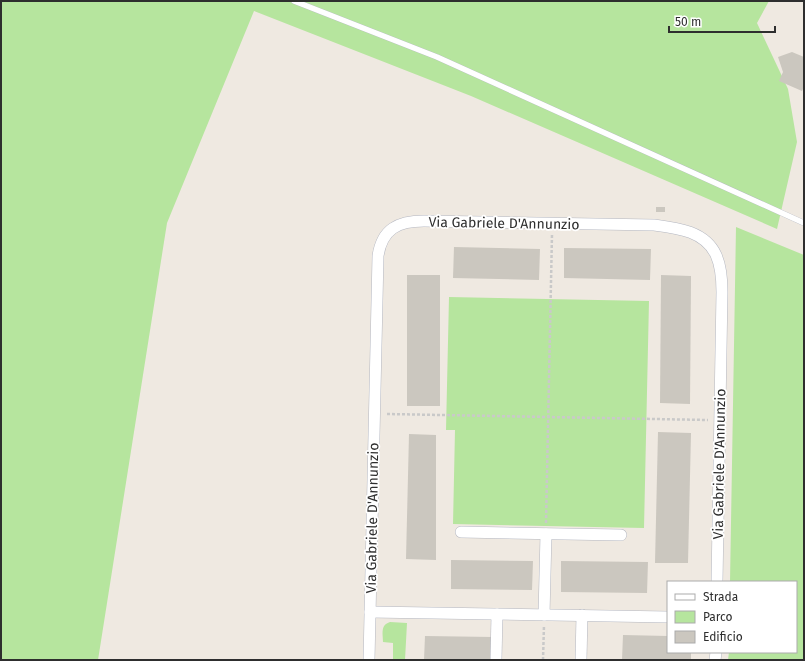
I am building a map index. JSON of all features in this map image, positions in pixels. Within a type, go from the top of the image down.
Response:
[{"type":"street","name":"Via Gabriele D'Annunzio","points":[[369,660],[378,256],[381,242],[388,232],[398,225],[412,221],[654,225],[682,229],[701,237],[708,243],[718,259],[722,292],[717,581]]},
{"type":"street","points":[[461,532],[621,535]]},
{"type":"street","points":[[544,615],[546,534]]},
{"type":"street","points":[[370,612],[667,617]]},
{"type":"street","points":[[496,660],[497,614]]},
{"type":"street","points":[[581,660],[582,615]]},
{"type":"lane","points":[[294,1],[437,57],[804,223]]},
{"type":"path","points":[[546,534],[552,224]]},
{"type":"path","points":[[374,414],[720,420]]},
{"type":"path","points":[[543,660],[544,615]]},
{"type":"green space","points":[[1,1],[769,1],[757,23],[788,89],[797,142],[777,229],[471,96],[254,11],[167,223],[98,660],[1,660]]},
{"type":"green space","points":[[736,227],[804,255],[804,660],[728,660],[729,653],[797,653],[797,581],[730,581]]},
{"type":"green space","points":[[449,297],[649,301],[644,528],[453,524],[455,430],[446,430]]},
{"type":"green space","points":[[390,622],[407,623],[405,660],[393,660],[393,643],[383,642],[383,628]]},
{"type":"building","points":[[792,52],[804,57],[804,87],[802,91],[779,81],[783,72],[778,57]]},
{"type":"building","points":[[656,207],[665,207],[665,212],[656,212]]},
{"type":"building","points":[[454,247],[540,249],[539,280],[453,278]]},
{"type":"building","points":[[564,248],[651,249],[650,280],[564,278]]},
{"type":"building","points":[[407,275],[440,275],[440,406],[407,406]]},
{"type":"building","points":[[661,275],[691,276],[690,404],[660,403]]},
{"type":"building","points":[[658,432],[691,433],[688,563],[655,563]]},
{"type":"building","points":[[409,434],[436,435],[436,560],[406,559]]},
{"type":"building","points":[[451,560],[533,561],[532,590],[451,589]]},
{"type":"building","points":[[561,561],[648,562],[647,593],[561,592]]},
{"type":"building","points":[[623,635],[667,636],[667,653],[691,653],[691,660],[622,660]]},
{"type":"building","points":[[425,636],[493,637],[493,660],[424,660]]}]
